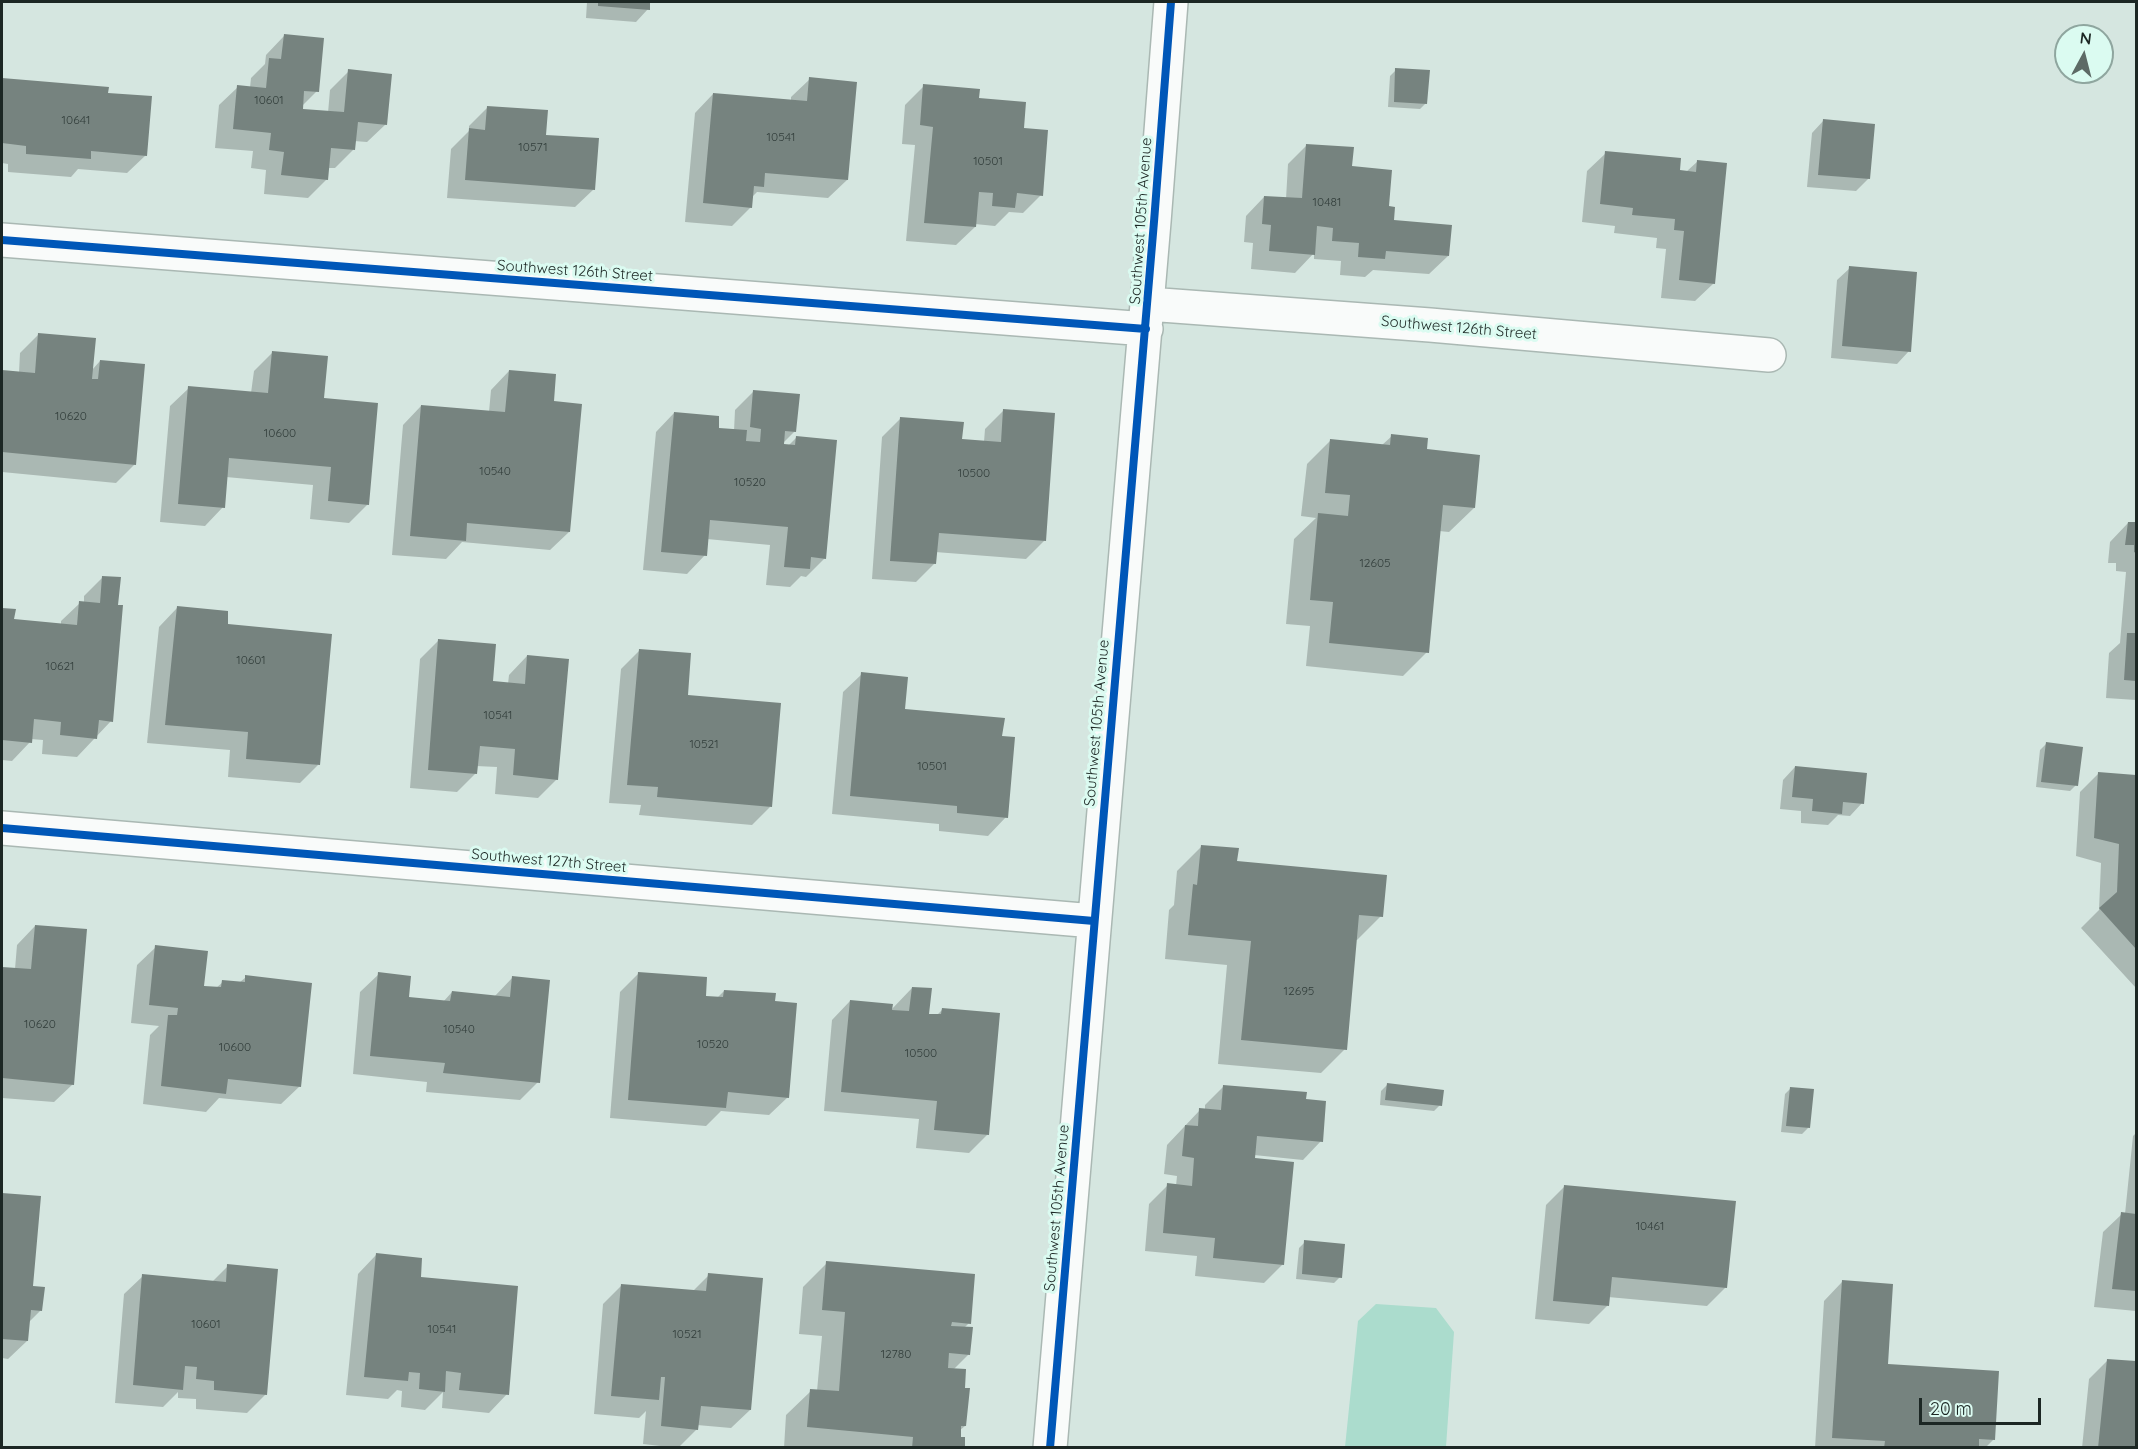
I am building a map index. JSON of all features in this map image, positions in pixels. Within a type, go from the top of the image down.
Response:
[{"type":"street","name":"Southwest 105th Avenue","points":[[1050,1448],[1147,316],[1171,2]]},
{"type":"street","name":"Southwest 126th Street","points":[[2,240],[1147,316],[1430,325],[1769,356]]},
{"type":"street","name":"Southwest 127th Street","points":[[2,828],[1094,921]]},
{"type":"green space","points":[[1376,1304],[1436,1308],[1454,1332],[1446,1447],[1345,1447],[1358,1321]]},
{"type":"building","points":[[598,2],[650,2],[650,10],[598,6]]},
{"type":"building","points":[[284,34],[324,38],[319,92],[304,91],[303,109],[344,112],[348,69],[392,74],[387,125],[358,122],[355,150],[331,148],[328,180],[281,175],[284,152],[269,150],[271,133],[233,129],[237,85],[266,88],[269,58],[281,59]]},
{"type":"building","points":[[1395,68],[1430,70],[1427,104],[1394,102]]},
{"type":"building","points":[[809,77],[857,82],[848,180],[765,173],[764,187],[754,186],[752,208],[703,203],[713,93],[807,101]]},
{"type":"building","points":[[2,78],[109,87],[108,93],[152,96],[147,156],[91,151],[91,159],[26,154],[26,146],[2,143]]},
{"type":"building","points":[[923,84],[980,89],[979,98],[1026,102],[1024,128],[1048,130],[1043,196],[1017,193],[1015,208],[992,206],[993,193],[979,192],[976,227],[924,223],[933,127],[920,125]]},
{"type":"building","points":[[487,106],[548,110],[546,135],[599,138],[595,190],[465,180],[469,128],[485,130]]},
{"type":"building","points":[[1823,119],[1875,124],[1870,179],[1818,175]]},
{"type":"building","points":[[1306,144],[1354,147],[1352,166],[1392,170],[1389,206],[1395,207],[1394,220],[1452,225],[1449,256],[1386,251],[1385,259],[1358,257],[1359,243],[1332,241],[1333,228],[1317,226],[1315,255],[1269,251],[1271,225],[1262,224],[1264,196],[1302,198]]},
{"type":"building","points":[[1605,151],[1681,158],[1680,170],[1696,172],[1697,160],[1727,163],[1715,284],[1679,280],[1684,231],[1674,230],[1675,219],[1632,215],[1633,208],[1600,204]]},
{"type":"building","points":[[1849,266],[1917,272],[1911,352],[1842,346]]},
{"type":"building","points":[[38,333],[96,338],[92,379],[98,379],[100,360],[145,364],[136,465],[2,452],[2,370],[35,373]]},
{"type":"building","points":[[272,351],[328,356],[324,398],[378,403],[369,505],[328,501],[331,467],[229,458],[225,508],[178,504],[188,386],[268,393]]},
{"type":"building","points":[[509,370],[556,374],[554,401],[582,404],[570,532],[467,523],[466,541],[410,536],[421,405],[505,412]]},
{"type":"building","points":[[753,390],[800,394],[796,432],[785,431],[784,444],[795,445],[796,436],[837,440],[826,559],[811,557],[810,569],[784,567],[788,527],[710,520],[707,556],[661,552],[674,412],[719,416],[719,428],[747,430],[746,441],[760,442],[761,429],[750,427]]},
{"type":"building","points":[[1003,409],[1055,413],[1046,541],[939,533],[936,564],[890,561],[900,417],[964,422],[962,439],[1001,442]]},
{"type":"building","points":[[1391,434],[1428,438],[1427,449],[1480,455],[1475,508],[1443,505],[1429,653],[1329,643],[1333,602],[1310,600],[1318,513],[1348,516],[1350,495],[1325,493],[1330,439],[1390,445]]},
{"type":"building","points":[[2128,522],[2136,522],[2136,553],[2134,545],[2125,545]]},
{"type":"building","points":[[102,576],[121,577],[118,605],[123,605],[113,722],[99,720],[97,739],[60,735],[61,722],[34,719],[32,743],[2,740],[2,608],[16,609],[14,619],[77,625],[79,601],[100,603]]},
{"type":"building","points":[[177,606],[228,611],[228,624],[332,634],[320,765],[246,759],[248,732],[165,725]]},
{"type":"building","points":[[2127,633],[2136,633],[2136,681],[2124,680]]},
{"type":"building","points":[[438,639],[496,644],[493,681],[525,684],[527,655],[569,659],[558,780],[513,775],[515,749],[480,746],[477,774],[428,770]]},
{"type":"building","points":[[639,649],[691,653],[688,695],[781,703],[772,807],[657,797],[658,787],[627,785]]},
{"type":"building","points":[[861,672],[908,677],[905,709],[1005,718],[1002,736],[1015,737],[1008,818],[957,813],[957,806],[850,796]]},
{"type":"building","points":[[2046,742],[2083,747],[2078,786],[2041,782]]},
{"type":"building","points":[[1795,766],[1867,773],[1864,804],[1843,802],[1842,814],[1812,811],[1813,799],[1792,797]]},
{"type":"building","points":[[2098,772],[2136,775],[2136,949],[2099,908],[2117,892],[2119,844],[2094,838]]},
{"type":"building","points":[[1201,845],[1239,848],[1237,861],[1387,875],[1383,917],[1359,915],[1347,1050],[1241,1040],[1251,941],[1188,935],[1193,884],[1197,885]]},
{"type":"building","points":[[35,925],[87,929],[74,1085],[2,1078],[2,967],[31,969]]},
{"type":"building","points":[[155,945],[208,951],[204,986],[221,987],[222,980],[245,982],[245,975],[312,983],[301,1087],[228,1079],[226,1094],[161,1086],[168,1015],[177,1015],[178,1008],[149,1005]]},
{"type":"building","points":[[378,972],[411,976],[409,997],[450,1001],[452,991],[510,997],[512,976],[550,980],[540,1083],[443,1073],[445,1063],[370,1056]]},
{"type":"building","points":[[638,972],[707,977],[706,996],[723,997],[724,990],[776,993],[775,1001],[797,1003],[789,1098],[728,1092],[726,1108],[628,1100]]},
{"type":"building","points":[[912,987],[932,988],[929,1014],[941,1014],[942,1008],[1000,1013],[989,1135],[934,1130],[937,1101],[841,1092],[850,1000],[893,1004],[892,1010],[909,1011]]},
{"type":"building","points":[[1387,1083],[1444,1090],[1442,1106],[1385,1100]]},
{"type":"building","points":[[1223,1085],[1307,1092],[1306,1099],[1326,1101],[1323,1142],[1257,1136],[1255,1158],[1294,1162],[1284,1265],[1213,1258],[1215,1238],[1163,1233],[1167,1183],[1192,1186],[1194,1158],[1182,1156],[1185,1125],[1198,1126],[1199,1108],[1221,1110]]},
{"type":"building","points":[[1790,1087],[1814,1089],[1810,1128],[1786,1126]]},
{"type":"building","points":[[1564,1185],[1736,1201],[1727,1288],[1612,1277],[1609,1306],[1553,1301]]},
{"type":"building","points":[[2,1193],[41,1196],[33,1286],[45,1287],[42,1311],[31,1310],[28,1341],[2,1339]]},
{"type":"building","points":[[2121,1212],[2136,1214],[2136,1291],[2112,1289]]},
{"type":"building","points":[[1304,1240],[1345,1244],[1342,1278],[1302,1274]]},
{"type":"building","points":[[376,1253],[422,1258],[421,1277],[518,1286],[509,1395],[459,1390],[461,1373],[446,1371],[445,1392],[419,1389],[420,1373],[409,1372],[408,1381],[364,1377]]},
{"type":"building","points":[[826,1261],[975,1274],[971,1324],[952,1322],[951,1326],[973,1327],[970,1355],[949,1353],[948,1368],[966,1369],[965,1388],[970,1388],[966,1426],[961,1426],[961,1437],[965,1437],[965,1448],[912,1448],[913,1437],[807,1427],[810,1389],[839,1391],[845,1312],[822,1310]]},
{"type":"building","points":[[227,1264],[278,1269],[267,1395],[214,1390],[214,1381],[196,1379],[197,1367],[185,1366],[183,1390],[133,1385],[142,1274],[226,1282]]},
{"type":"building","points":[[708,1273],[763,1278],[751,1410],[701,1406],[698,1430],[661,1426],[665,1377],[661,1377],[659,1400],[611,1396],[621,1284],[706,1291]]},
{"type":"building","points":[[1842,1280],[1893,1284],[1888,1364],[1999,1371],[1995,1440],[1979,1439],[1979,1448],[1884,1448],[1885,1441],[1832,1438]]},
{"type":"building","points":[[2107,1359],[2136,1361],[2136,1448],[2098,1448]]},
{"type":"cycle path","points":[[1050,1448],[1171,2]]},
{"type":"cycle path","points":[[2,240],[1146,329]]},
{"type":"cycle path","points":[[2,828],[1094,921]]}]
